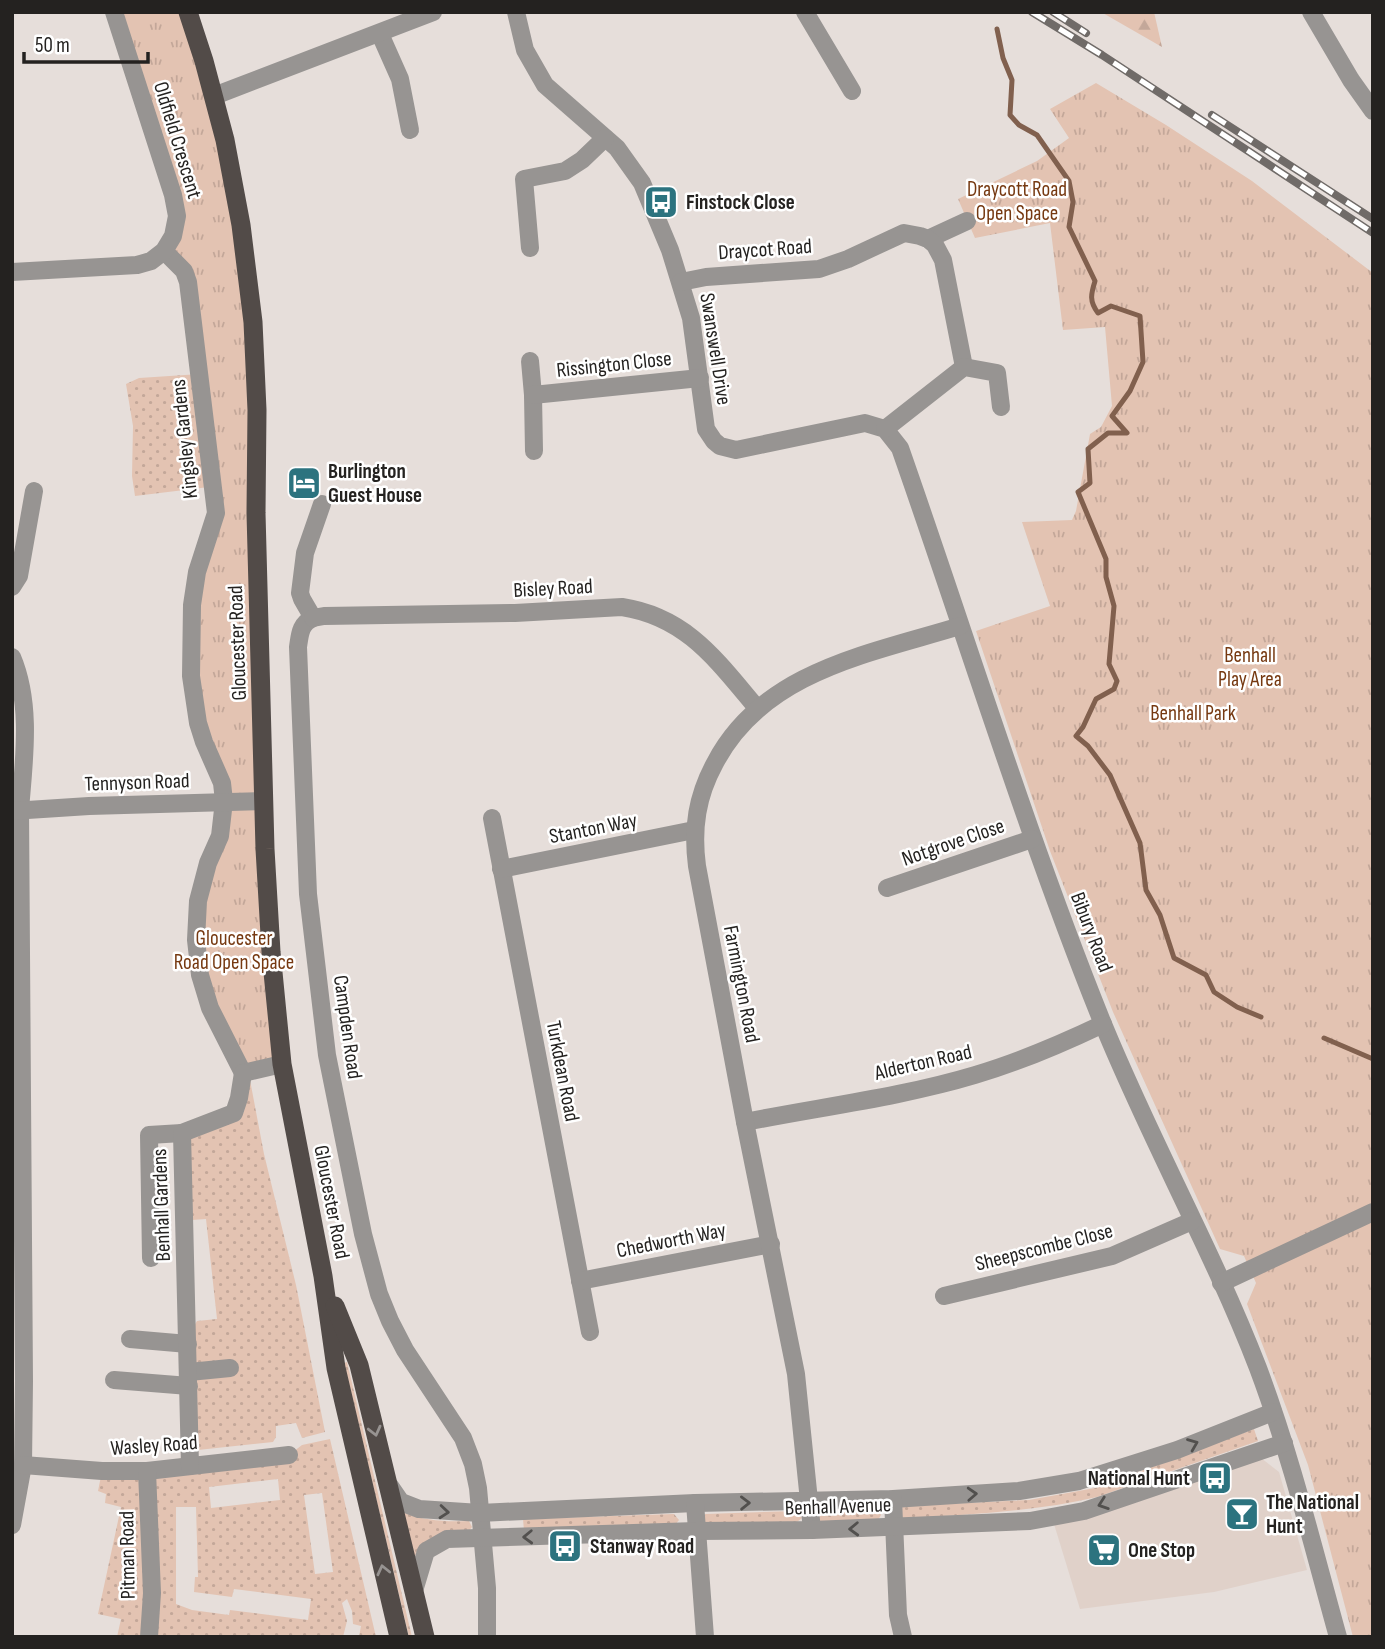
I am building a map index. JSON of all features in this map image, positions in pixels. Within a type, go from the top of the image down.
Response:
[{"type":"highway","name":"Gloucester Road","points":[[188,12],[228,152],[241,225],[253,335],[257,410],[257,550],[264,801],[271,952],[282,1064],[323,1276],[336,1368],[399,1637]]},
{"type":"highway","name":"Gloucester Road","points":[[323,1276],[359,1365],[425,1637]]},
{"type":"street","name":"Oldfield Crescent","points":[[114,12],[176,206],[175,227],[164,251]]},
{"type":"street","points":[[214,96],[380,34],[414,16],[433,12]]},
{"type":"street","name":"Swanswell Drive","points":[[516,12],[525,50],[537,75],[553,93],[627,160],[642,183],[681,282],[691,318],[706,429],[714,441],[728,450],[736,450],[856,424],[885,429]]},
{"type":"street","points":[[805,12],[852,91]]},
{"type":"street","points":[[1311,12],[1350,80],[1373,111]]},
{"type":"street","points":[[380,34],[400,79],[410,130]]},
{"type":"street","points":[[530,248],[524,179],[565,171],[582,160],[605,138]]},
{"type":"street","name":"Draycot Road","points":[[681,282],[706,276],[820,269],[904,233],[928,239],[968,221]]},
{"type":"street","points":[[928,239],[940,252],[943,260],[964,367]]},
{"type":"street","points":[[12,272],[137,265],[152,261],[164,251]]},
{"type":"street","name":"Kingsley Gardens","points":[[164,251],[184,271],[188,282],[216,513],[197,572],[190,648],[198,723],[222,783],[224,801],[220,836],[208,863],[198,901],[196,940],[200,975],[210,1008],[243,1073]]},
{"type":"street","name":"Rissington Close","points":[[530,361],[534,451]]},
{"type":"street","points":[[885,429],[964,367],[997,373],[1001,407]]},
{"type":"street","name":"Rissington Close","points":[[533,395],[700,378]]},
{"type":"street","name":"Bibury Road","points":[[885,429],[900,448],[1032,839],[1103,1024],[1257,1367],[1284,1443],[1338,1637]]},
{"type":"street","points":[[12,587],[19,576],[34,491]]},
{"type":"street","points":[[313,618],[300,593],[305,553],[322,505]]},
{"type":"street","name":"Bisley Road","points":[[313,618],[515,613],[622,607],[635,609],[661,617],[694,638],[757,708]]},
{"type":"street","name":"Campden Road","points":[[313,618],[300,630],[298,647],[308,894],[327,1055],[363,1234],[379,1294],[405,1350],[463,1438],[476,1476],[487,1588],[486,1637]]},
{"type":"street","name":"Farmington Road","points":[[812,1530],[796,1374],[745,1122],[697,866],[694,831],[700,798],[710,773],[730,738],[757,708],[773,695],[809,674],[960,626]]},
{"type":"street","points":[[12,657],[21,682],[24,723],[16,811],[18,1426],[23,1465],[12,1525]]},
{"type":"street","name":"Tennyson Road","points":[[16,811],[264,801]]},
{"type":"street","name":"Turkdean Road","points":[[492,818],[590,1332]]},
{"type":"street","name":"Stanton Way","points":[[502,869],[694,831]]},
{"type":"street","name":"Notgrove Close","points":[[887,888],[1032,839]]},
{"type":"street","name":"Alderton Road","points":[[745,1122],[974,1075],[1063,1043],[1103,1024]]},
{"type":"street","points":[[243,1073],[282,1064]]},
{"type":"street","name":"Benhall Gardens","points":[[190,1466],[182,1133],[234,1113],[243,1073]]},
{"type":"street","points":[[151,1258],[149,1135],[182,1133]]},
{"type":"street","points":[[1221,1283],[1373,1212]]},
{"type":"street","name":"Sheepscombe Close","points":[[944,1296],[1112,1256],[1192,1221]]},
{"type":"street","name":"Chedworth Way","points":[[580,1281],[771,1244]]},
{"type":"street","points":[[130,1339],[188,1344]]},
{"type":"street","points":[[114,1380],[189,1379],[230,1368]]},
{"type":"street","name":"Benhall Avenue","points":[[388,1483],[401,1502],[419,1509],[480,1513],[695,1503],[893,1499],[1018,1491],[1079,1481],[1177,1450],[1273,1412]]},
{"type":"street","name":"Benhall Avenue","points":[[414,1591],[426,1551],[447,1539],[812,1530],[1060,1517],[1284,1443]]},
{"type":"street","name":"Wasley Road","points":[[23,1465],[109,1472],[147,1471],[289,1455]]},
{"type":"street","name":"Pitman Road","points":[[147,1471],[152,1593],[150,1636]]},
{"type":"street","points":[[893,1499],[898,1615],[903,1637]]},
{"type":"street","points":[[695,1503],[705,1637]]},
{"type":"shaded area","points":[[1261,1458],[1279,1472],[1307,1570],[1214,1592],[1080,1609],[1054,1524]]},
{"type":"green space","name":"Gloucester Road Open Space","points":[[114,12],[188,12],[241,225],[282,1064],[243,1073],[210,1008],[196,940],[224,819],[204,742],[189,648],[216,513],[188,282],[164,251],[175,227]]},
{"type":"green space","points":[[1101,12],[1154,12],[1162,47]]},
{"type":"green space","name":"Benhall Park","points":[[1096,83],[1252,181],[1373,273],[1373,1637],[1353,1637],[1308,1465],[1247,1304],[1256,1283],[1244,1256],[1220,1249],[1113,1012],[1050,851],[976,631],[1050,606],[1022,522],[1072,520],[1090,434],[1101,427],[1112,406],[1105,327],[1063,330],[1050,223],[975,238],[958,199],[1037,161],[1069,138],[1050,109]]},
{"type":"green space","points":[[200,374],[209,487],[135,496],[132,476],[133,426],[126,384],[139,378]]},
{"type":"green space","points":[[250,1080],[264,1154],[296,1285],[325,1432],[302,1438],[296,1423],[276,1426],[273,1442],[198,1450],[191,1331],[197,1321],[217,1319],[206,1219],[192,1220],[189,1134],[240,1120]]},
{"type":"green space","points":[[347,1362],[412,1637],[409,1637],[344,1363]]},
{"type":"green space","points":[[1254,1429],[1258,1441],[1097,1497],[1049,1506],[976,1514],[903,1519],[899,1512],[903,1506],[1029,1500],[1095,1488]]},
{"type":"green space","points":[[330,1439],[376,1637],[359,1637],[361,1626],[353,1624],[347,1599],[342,1603],[347,1621],[343,1637],[117,1637],[121,1619],[98,1614],[121,1507],[105,1503],[106,1494],[98,1491],[102,1471],[289,1455],[302,1445]],"holes":[[[278,1479],[280,1500],[211,1508],[209,1487]],[[322,1493],[333,1572],[315,1574],[304,1495]],[[176,1507],[196,1507],[198,1577],[195,1577],[194,1592],[232,1597],[234,1589],[311,1599],[308,1620],[230,1610],[229,1615],[192,1610],[176,1604]]]},
{"type":"green space","points":[[878,1508],[881,1515],[878,1520],[821,1523],[816,1517],[819,1510]]},
{"type":"green space","points":[[796,1511],[802,1518],[797,1522],[705,1525],[701,1520],[705,1514]]},
{"type":"green space","points":[[403,1512],[435,1520],[469,1521],[472,1527],[468,1532],[425,1545],[414,1557]]},
{"type":"green space","points":[[674,1514],[679,1520],[675,1525],[524,1531],[523,1519]]},
{"type":"waterway","points":[[997,29],[1003,58],[1012,80],[1010,115],[1019,125],[1037,135],[1069,181],[1073,202],[1069,227],[1095,281],[1093,305],[1098,313],[1111,306],[1140,316],[1143,362],[1130,391],[1112,416],[1127,433],[1108,433],[1088,449],[1090,483],[1078,492],[1106,559],[1106,577],[1114,606],[1109,664],[1117,681],[1114,689],[1096,699],[1076,736],[1088,746],[1110,775],[1140,843],[1146,890],[1160,915],[1174,958],[1206,975],[1214,992],[1237,1007],[1261,1017]]},
{"type":"waterway","points":[[1324,1038],[1373,1059]]},
{"type":"railway","points":[[1032,12],[1373,233]]},
{"type":"railway","points":[[1053,12],[1086,33]]},
{"type":"railway","points":[[1212,115],[1373,219]]},
{"type":"place","name":"Finstock Close","points":[[661,202]]},
{"type":"place","name":"Burlington Guest House","points":[[304,483]]},
{"type":"place","name":"National Hunt","points":[[1215,1478]]},
{"type":"place","name":"The National Hunt","points":[[1242,1514]]},
{"type":"place","name":"Stanway Road","points":[[565,1546]]},
{"type":"place","name":"One Stop","points":[[1104,1550]]},
{"type":"park label","name":"Draycott Road Open Space","points":[[1017,201]]},
{"type":"park label","name":"Benhall Play Area","points":[[1250,667]]}]
